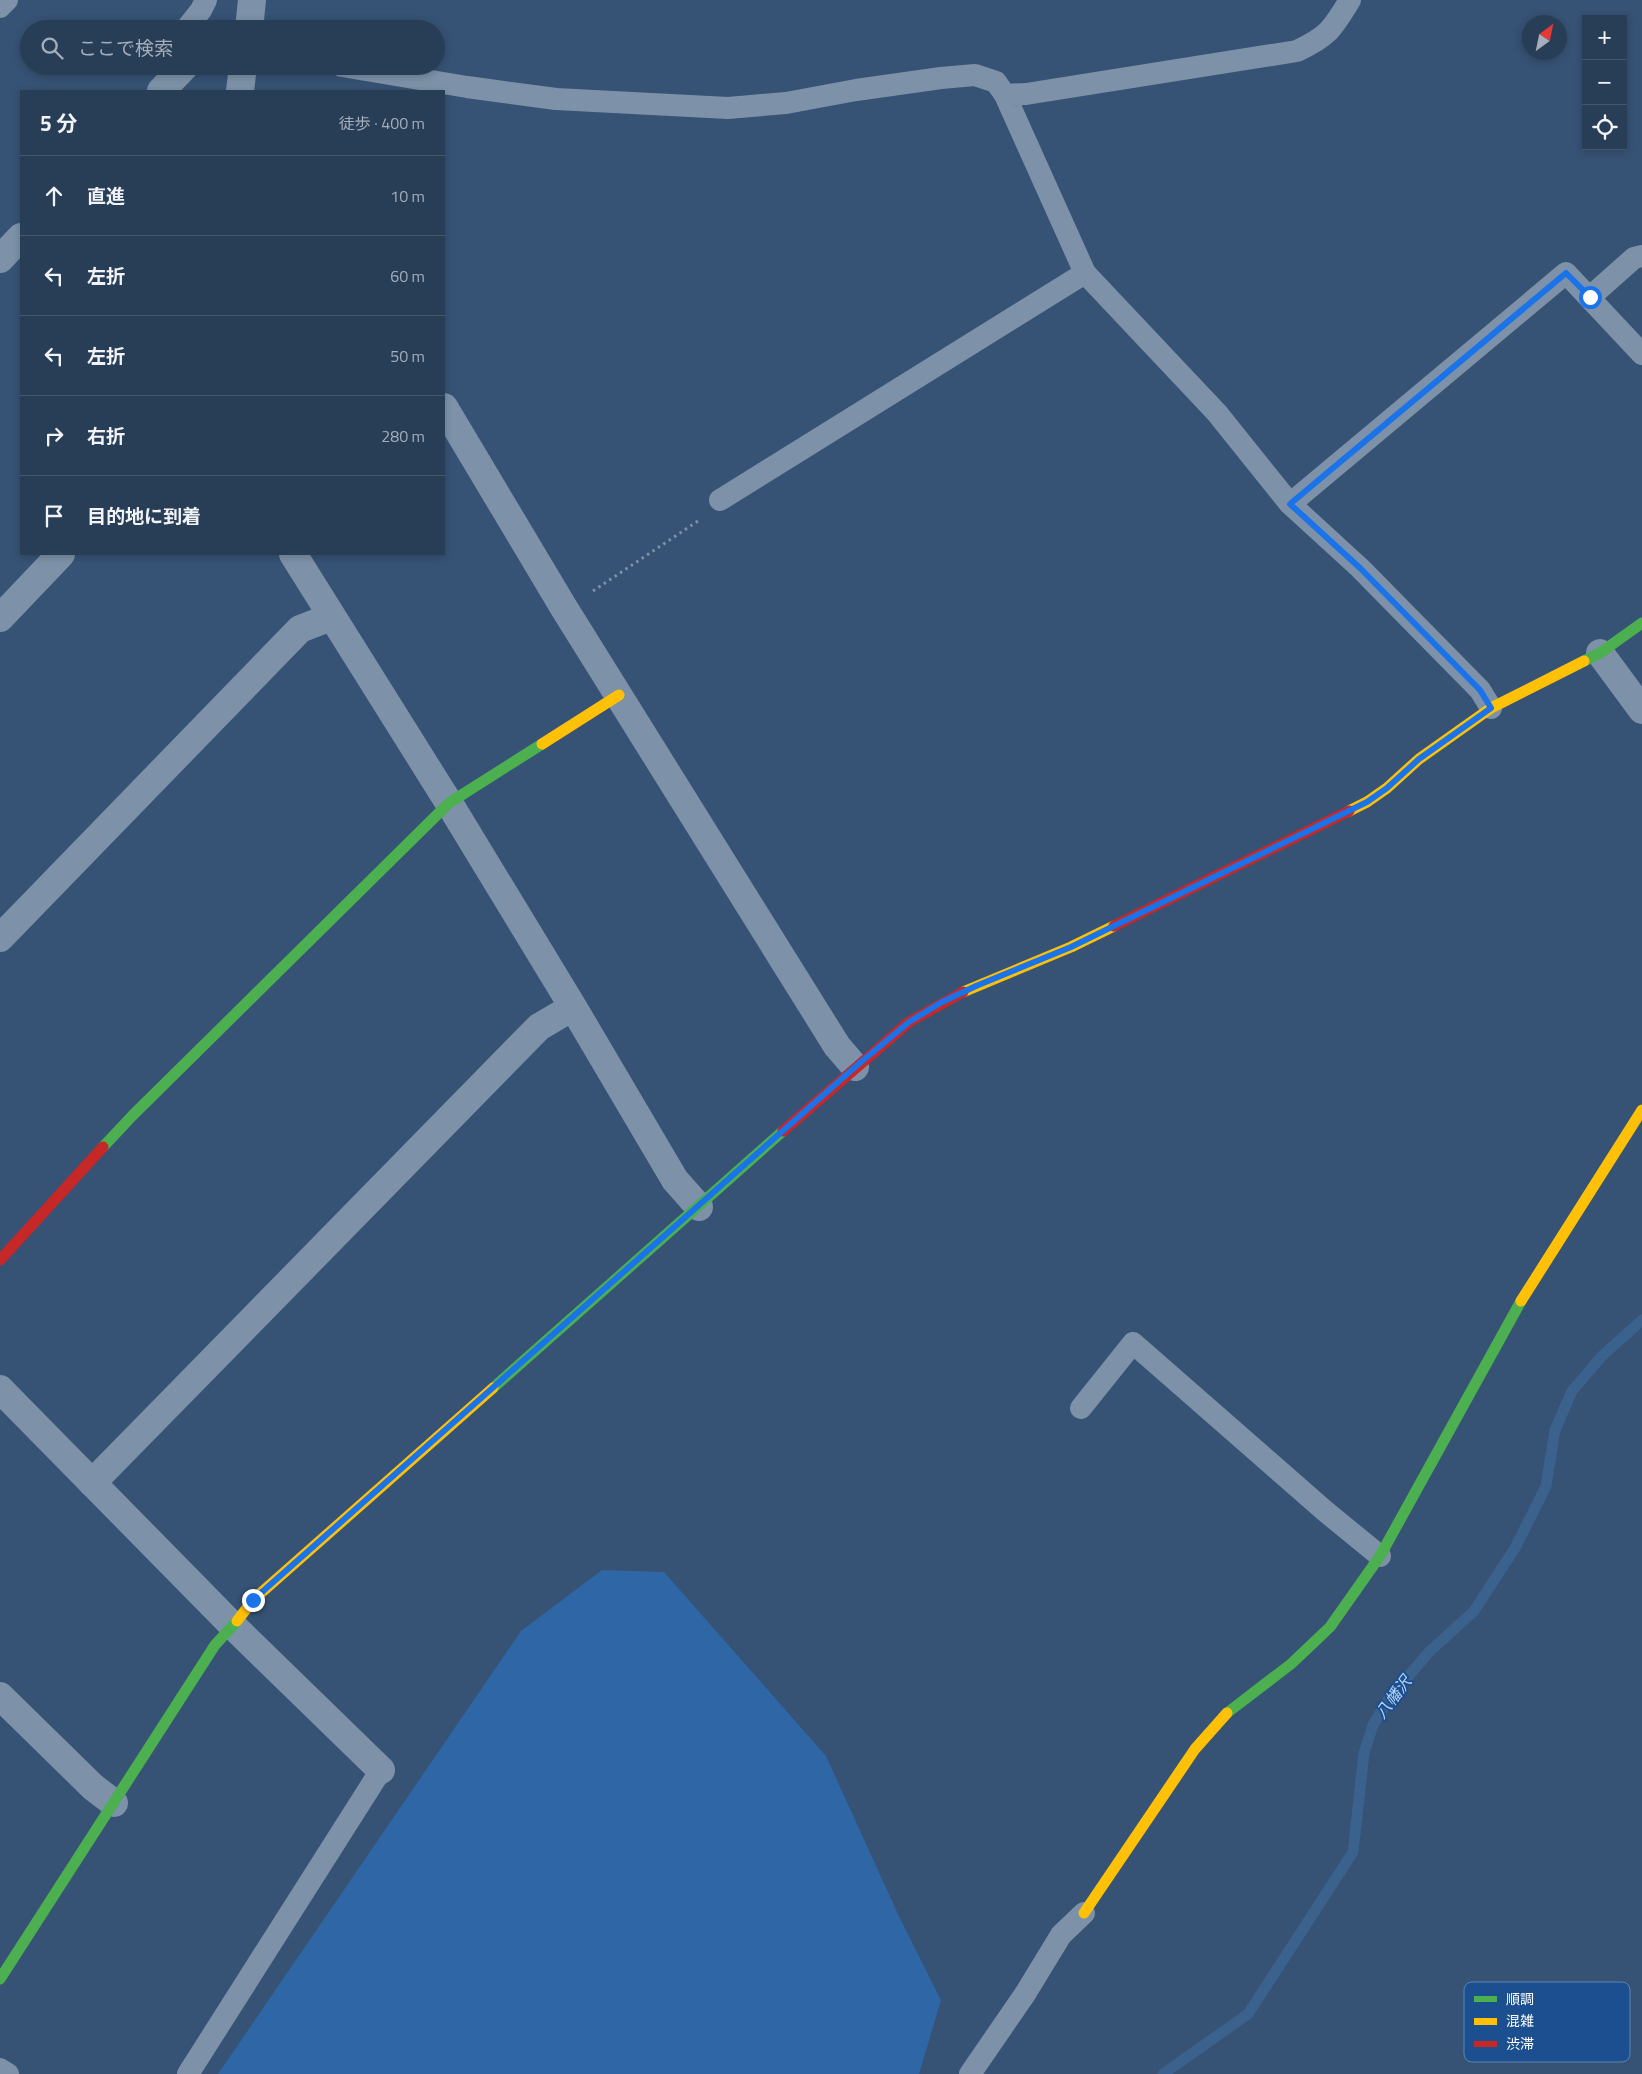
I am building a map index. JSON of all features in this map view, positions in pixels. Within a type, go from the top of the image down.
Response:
[{"type":"street","points":[[250,20],[252,0]]},
{"type":"street","points":[[163,83],[173,75]]},
{"type":"street","points":[[240,90],[242,75]]},
{"type":"street","points":[[0,259],[20,238]]},
{"type":"street","points":[[445,409],[564,608],[837,1046],[855,1067]]},
{"type":"street","points":[[0,618],[60,555]]},
{"type":"street","points":[[294,555],[331,618],[449,803],[675,1180],[699,1207]]},
{"type":"street","points":[[0,938],[300,629],[331,618]]},
{"type":"street","points":[[0,1979],[215,1646],[234,1626],[253,1600],[855,1067],[909,1022],[942,1002],[1071,947],[1367,802],[1387,788],[1419,759],[1491,708],[1600,653],[1642,623]]},
{"type":"street","points":[[1600,653],[1642,710]]},
{"type":"street","points":[[0,1260],[133,1115],[449,803],[619,696]]},
{"type":"street","points":[[92,1483],[539,1027],[573,1007]]},
{"type":"street","points":[[1084,1912],[1195,1749],[1227,1713],[1291,1664],[1330,1627],[1380,1556],[1512,1313],[1642,1110]]},
{"type":"street","points":[[0,1389],[234,1626],[381,1770]]},
{"type":"street","points":[[0,1696],[93,1787],[114,1803]]},
{"type":"lane","points":[[0,7],[7,0]]},
{"type":"lane","points":[[193,20],[206,0]]},
{"type":"lane","points":[[1005,95],[1026,94],[1297,51],[1320,41],[1334,27],[1350,0]]},
{"type":"lane","points":[[396,75],[556,99],[728,108],[786,103],[856,90],[975,75],[996,82],[1005,95],[1086,273],[1217,413],[1290,504],[1360,568],[1480,690],[1491,708]]},
{"type":"lane","points":[[1590,297],[1634,258],[1642,256]]},
{"type":"lane","points":[[720,500],[1086,273]]},
{"type":"lane","points":[[1290,504],[1566,273],[1642,354]]},
{"type":"lane","points":[[1081,1408],[1133,1344],[1325,1511],[1380,1556]]},
{"type":"lane","points":[[188,2074],[381,1770]]},
{"type":"lane","points":[[970,2074],[1025,1994],[1061,1935],[1084,1912]]},
{"type":"lane","points":[[0,2069],[8,2074]]},
{"type":"path","points":[[589,594],[711,512],[720,500]]},
{"type":"shaded area","points":[[602,1570],[664,1572],[826,1756],[898,1914],[941,2000],[919,2074],[218,2074],[521,1631]]},
{"type":"waterway","name":"八幡沢","points":[[1163,2074],[1248,2014],[1353,1852],[1364,1753],[1373,1725],[1389,1699],[1429,1652],[1474,1611],[1515,1548],[1546,1486],[1555,1430],[1572,1391],[1603,1355],[1642,1320]]},
{"type":"traffic: fast","points":[[1584,661],[1600,653],[1642,623]]},
{"type":"traffic: fast","points":[[103,1147],[133,1115],[449,803],[542,744]]},
{"type":"traffic: fast","points":[[493,1388],[783,1131]]},
{"type":"traffic: fast","points":[[1227,1713],[1291,1664],[1330,1627],[1380,1556],[1521,1301]]},
{"type":"traffic: fast","points":[[0,1979],[215,1645],[237,1621]]},
{"type":"traffic: slow","points":[[1349,811],[1367,802],[1387,788],[1419,759],[1491,708],[1584,661]]},
{"type":"traffic: slow","points":[[542,744],[619,695]]},
{"type":"traffic: slow","points":[[963,992],[1071,947],[1114,926]]},
{"type":"traffic: slow","points":[[1521,1301],[1642,1110]]},
{"type":"traffic: slow","points":[[237,1621],[253,1600],[493,1388]]},
{"type":"traffic: slow","points":[[1084,1913],[1195,1749],[1227,1713]]},
{"type":"traffic: jam","points":[[1114,926],[1349,811]]},
{"type":"traffic: jam","points":[[783,1131],[909,1022],[963,992]]},
{"type":"traffic: jam","points":[[0,1260],[103,1147]]},
{"type":"route","points":[[253,1600],[855,1067],[909,1022],[942,1002],[1071,947],[1367,802],[1387,788],[1419,759],[1491,708],[1480,690],[1360,568],[1290,504],[1566,273],[1590,297]]}]
